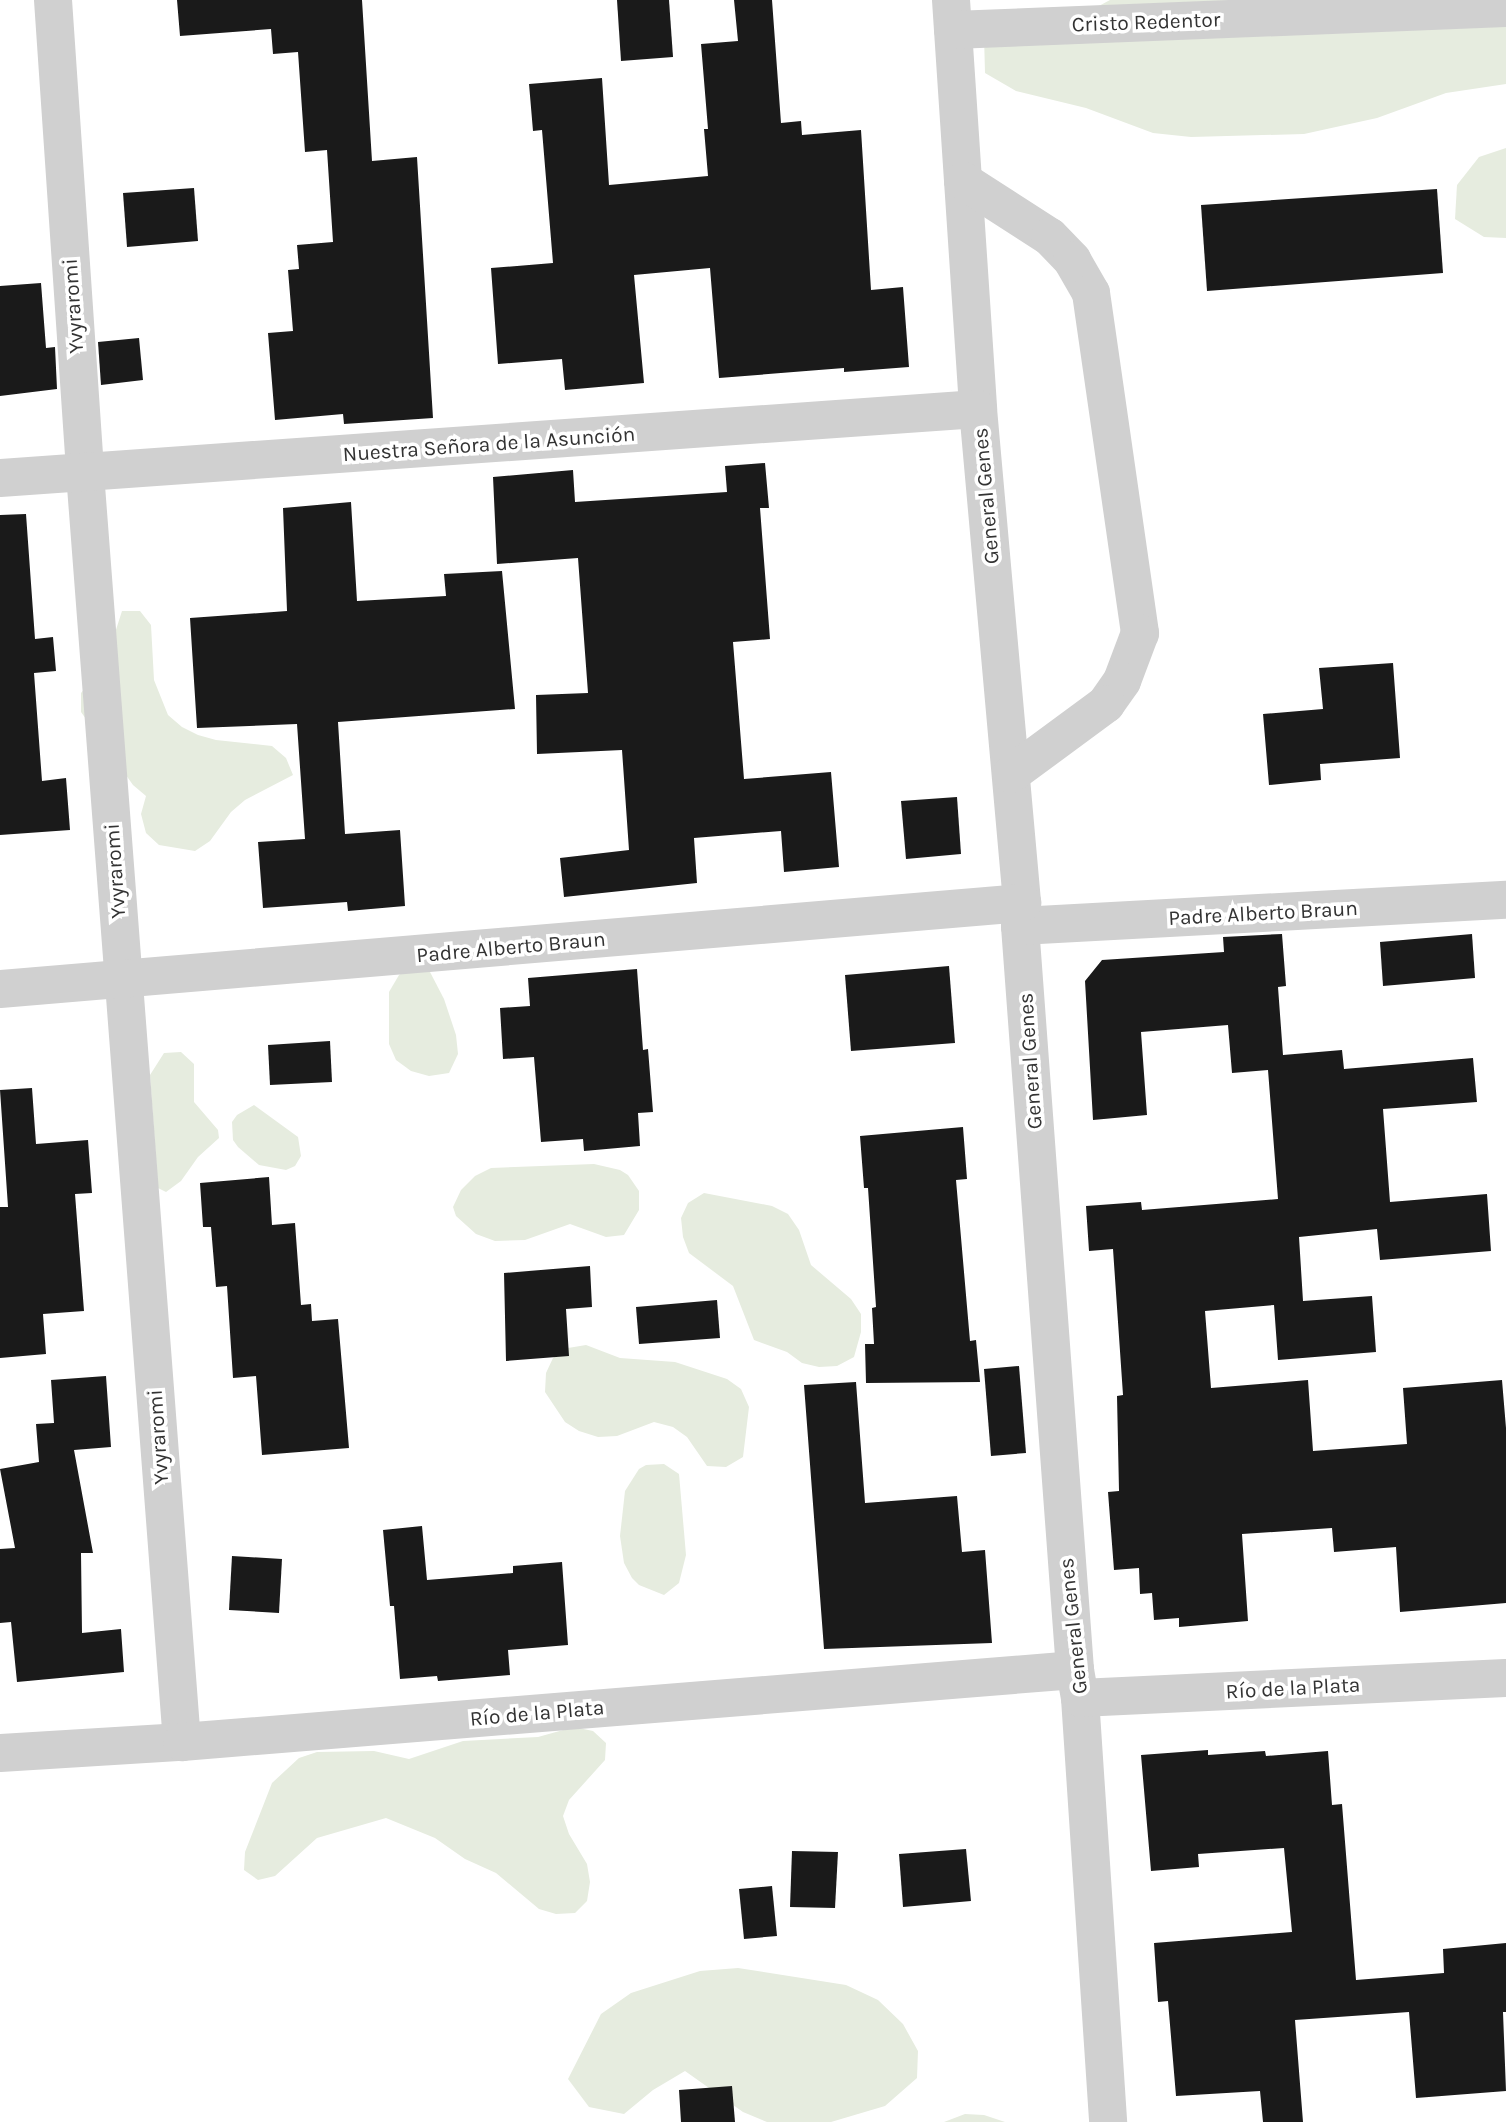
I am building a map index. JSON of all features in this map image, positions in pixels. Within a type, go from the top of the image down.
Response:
[{"type":"street","name":"Yvyraromi","points":[[53,0],[85,473],[182,1742]]},
{"type":"street","name":"Cristo Redentor","points":[[952,15],[1506,8]]},
{"type":"street","name":"General Genes","points":[[952,15],[978,409],[1011,774],[1108,2122]]},
{"type":"street","points":[[963,181],[1050,237],[1072,260],[1091,293],[1140,633],[1122,681],[1106,704],[1011,774]]},
{"type":"street","name":"Nuestra Señora de la Asunción","points":[[0,478],[978,409]]},
{"type":"street","name":"Padre Alberto Braun","points":[[0,989],[1021,915],[1506,900]]},
{"type":"street","name":"Río de la Plata","points":[[0,1753],[1078,1684],[1506,1678]]},
{"type":"shaded area","points":[[1110,0],[1506,0],[1506,84],[1446,93],[1377,118],[1304,134],[1191,137],[1153,133],[1086,108],[1016,91],[985,73],[984,36],[1071,21]]},
{"type":"shaded area","points":[[1506,148],[1506,238],[1484,237],[1455,219],[1457,185],[1479,157]]},
{"type":"shaded area","points":[[122,611],[140,611],[151,625],[154,680],[168,715],[182,727],[198,735],[216,740],[272,746],[286,758],[293,775],[245,800],[231,812],[210,841],[195,851],[159,845],[146,833],[141,814],[146,796],[133,785],[81,712],[81,693],[105,664]]},
{"type":"shaded area","points":[[413,966],[430,972],[444,999],[456,1035],[458,1054],[449,1073],[429,1076],[411,1071],[396,1060],[389,1044],[389,992],[399,975]]},
{"type":"shaded area","points":[[181,1052],[194,1064],[194,1102],[218,1130],[219,1138],[198,1157],[181,1181],[166,1192],[158,1188],[150,1075],[164,1053]]},
{"type":"shaded area","points":[[254,1105],[298,1137],[301,1156],[295,1166],[286,1170],[259,1165],[233,1140],[232,1122],[237,1115]]},
{"type":"shaded area","points":[[594,1164],[620,1170],[628,1175],[639,1191],[639,1210],[624,1235],[606,1237],[570,1224],[525,1240],[495,1241],[476,1234],[456,1216],[453,1207],[461,1190],[475,1176],[491,1168]]},
{"type":"shaded area","points":[[704,1193],[772,1206],[788,1214],[799,1230],[811,1265],[851,1299],[861,1314],[861,1332],[854,1357],[837,1366],[819,1367],[802,1363],[787,1352],[754,1340],[733,1286],[689,1253],[683,1237],[681,1218],[688,1203]]},
{"type":"shaded area","points":[[586,1345],[620,1358],[675,1362],[727,1379],[741,1389],[749,1407],[743,1457],[726,1467],[707,1466],[687,1437],[673,1427],[654,1422],[617,1436],[598,1437],[579,1431],[565,1422],[545,1392],[546,1373],[553,1358],[568,1348]]},
{"type":"shaded area","points":[[664,1464],[679,1474],[686,1555],[679,1583],[664,1595],[639,1585],[632,1578],[624,1563],[620,1536],[625,1491],[639,1469],[646,1465]]},
{"type":"shaded area","points":[[574,1727],[593,1731],[606,1743],[605,1760],[569,1800],[563,1816],[569,1834],[587,1864],[590,1882],[587,1901],[575,1913],[556,1914],[539,1909],[496,1873],[465,1859],[435,1838],[386,1818],[317,1838],[275,1876],[258,1880],[244,1870],[245,1852],[272,1783],[299,1758],[317,1752],[374,1751],[409,1759],[463,1741],[538,1737]]},
{"type":"shaded area","points":[[738,1968],[846,1985],[878,2000],[903,2024],[918,2051],[917,2078],[885,2106],[831,2122],[767,2122],[743,2112],[685,2071],[653,2090],[624,2114],[589,2107],[568,2079],[601,2014],[631,1993],[700,1971]]},
{"type":"shaded area","points":[[965,2114],[984,2115],[1005,2122],[944,2122]]},
{"type":"building","points":[[177,0],[362,0],[372,161],[417,157],[433,418],[344,424],[343,414],[275,420],[268,333],[293,331],[288,270],[299,269],[297,245],[333,242],[327,150],[305,152],[298,52],[273,54],[271,29],[180,36]]},
{"type":"building","points":[[617,0],[669,0],[673,57],[621,61]]},
{"type":"building","points":[[734,0],[772,0],[781,123],[801,121],[802,135],[861,130],[871,290],[903,287],[909,367],[844,372],[844,368],[719,378],[710,268],[634,275],[644,383],[565,390],[562,359],[498,364],[491,268],[553,263],[542,130],[533,131],[529,84],[602,78],[609,185],[708,176],[704,129],[708,129],[701,44],[738,41]]},
{"type":"building","points":[[194,188],[198,241],[127,247],[123,193]]},
{"type":"building","points":[[1437,189],[1443,273],[1207,291],[1201,205]]},
{"type":"building","points":[[41,283],[46,348],[55,347],[57,389],[0,396],[0,286]]},
{"type":"building","points":[[139,338],[143,380],[101,385],[98,342]]},
{"type":"building","points":[[765,463],[769,508],[760,508],[770,639],[733,642],[744,779],[831,772],[839,867],[784,872],[781,831],[694,838],[697,883],[564,897],[560,858],[629,850],[622,750],[537,754],[536,695],[588,693],[578,558],[497,564],[493,477],[573,470],[575,502],[727,492],[725,466]]},
{"type":"building","points":[[351,502],[357,601],[446,596],[444,574],[502,571],[515,709],[338,722],[345,834],[400,830],[405,906],[348,911],[347,902],[263,908],[258,842],[305,839],[297,724],[197,728],[190,618],[287,611],[283,508]]},
{"type":"building","points":[[26,514],[35,639],[53,637],[56,671],[34,673],[42,781],[66,778],[70,830],[0,835],[0,515]]},
{"type":"building","points":[[1393,663],[1400,758],[1320,764],[1321,780],[1269,785],[1263,714],[1323,709],[1319,668]]},
{"type":"building","points":[[957,797],[961,854],[906,859],[901,801]]},
{"type":"building","points":[[1282,934],[1286,986],[1278,987],[1283,1055],[1342,1050],[1344,1069],[1473,1058],[1477,1102],[1383,1109],[1390,1202],[1487,1194],[1491,1251],[1380,1260],[1377,1229],[1299,1237],[1303,1301],[1372,1296],[1376,1352],[1278,1360],[1274,1305],[1205,1311],[1211,1388],[1308,1380],[1313,1451],[1407,1444],[1403,1388],[1502,1380],[1506,1428],[1506,1603],[1400,1612],[1396,1547],[1334,1552],[1332,1528],[1242,1534],[1248,1621],[1179,1627],[1179,1618],[1154,1620],[1152,1593],[1140,1594],[1139,1568],[1114,1570],[1108,1492],[1119,1491],[1117,1396],[1123,1395],[1113,1249],[1089,1251],[1086,1206],[1141,1202],[1142,1210],[1278,1199],[1268,1070],[1232,1073],[1228,1025],[1141,1032],[1147,1115],[1093,1120],[1085,981],[1102,960],[1224,952],[1223,937]]},
{"type":"building","points":[[1472,934],[1475,978],[1383,986],[1380,942]]},
{"type":"building","points":[[949,966],[955,1043],[851,1051],[845,975]]},
{"type":"building","points":[[637,969],[643,1050],[648,1049],[653,1112],[638,1113],[640,1146],[584,1151],[583,1139],[541,1142],[534,1057],[503,1059],[500,1008],[530,1006],[528,978]]},
{"type":"building","points":[[330,1041],[332,1082],[270,1085],[268,1045]]},
{"type":"building","points":[[32,1088],[36,1144],[88,1140],[92,1193],[75,1194],[84,1311],[43,1314],[46,1354],[0,1358],[0,1207],[8,1207],[0,1090]]},
{"type":"building","points":[[963,1127],[967,1179],[956,1180],[970,1341],[976,1340],[980,1382],[866,1383],[865,1344],[874,1344],[872,1308],[876,1307],[868,1188],[864,1188],[860,1136]]},
{"type":"building","points":[[269,1177],[272,1225],[295,1223],[301,1305],[311,1304],[312,1321],[338,1319],[349,1448],[262,1455],[256,1376],[233,1378],[227,1286],[216,1287],[211,1227],[203,1227],[200,1183]]},
{"type":"building","points":[[590,1266],[592,1307],[566,1309],[569,1356],[506,1361],[504,1273]]},
{"type":"building","points":[[717,1300],[720,1338],[639,1344],[636,1307]]},
{"type":"building","points":[[1019,1366],[1026,1453],[991,1456],[984,1369]]},
{"type":"building","points":[[106,1376],[111,1447],[74,1450],[93,1553],[81,1553],[82,1633],[121,1629],[124,1672],[17,1682],[11,1622],[0,1623],[0,1549],[15,1548],[0,1469],[39,1462],[36,1424],[54,1423],[51,1380]]},
{"type":"building","points":[[856,1382],[865,1503],[957,1496],[962,1552],[985,1550],[992,1643],[824,1649],[804,1385]]},
{"type":"building","points":[[422,1526],[427,1580],[513,1573],[513,1566],[562,1562],[568,1645],[508,1650],[510,1675],[438,1681],[437,1676],[400,1679],[394,1606],[390,1606],[383,1530]]},
{"type":"building","points":[[232,1556],[282,1559],[279,1613],[229,1610]]},
{"type":"building","points":[[1208,1750],[1208,1755],[1265,1751],[1266,1756],[1328,1751],[1332,1805],[1342,1804],[1356,1980],[1444,1973],[1443,1949],[1506,1943],[1506,2012],[1503,2012],[1506,2091],[1416,2098],[1409,2012],[1295,2020],[1303,2122],[1263,2122],[1260,2091],[1176,2096],[1168,2001],[1158,2002],[1154,1943],[1292,1932],[1284,1848],[1198,1854],[1199,1867],[1151,1871],[1141,1755]]},
{"type":"building","points":[[966,1849],[971,1901],[903,1907],[899,1854]]},
{"type":"building","points":[[792,1851],[838,1852],[835,1908],[790,1907]]},
{"type":"building","points":[[772,1886],[777,1936],[744,1939],[739,1889]]},
{"type":"building","points":[[732,2086],[735,2122],[681,2122],[679,2090]]}]
